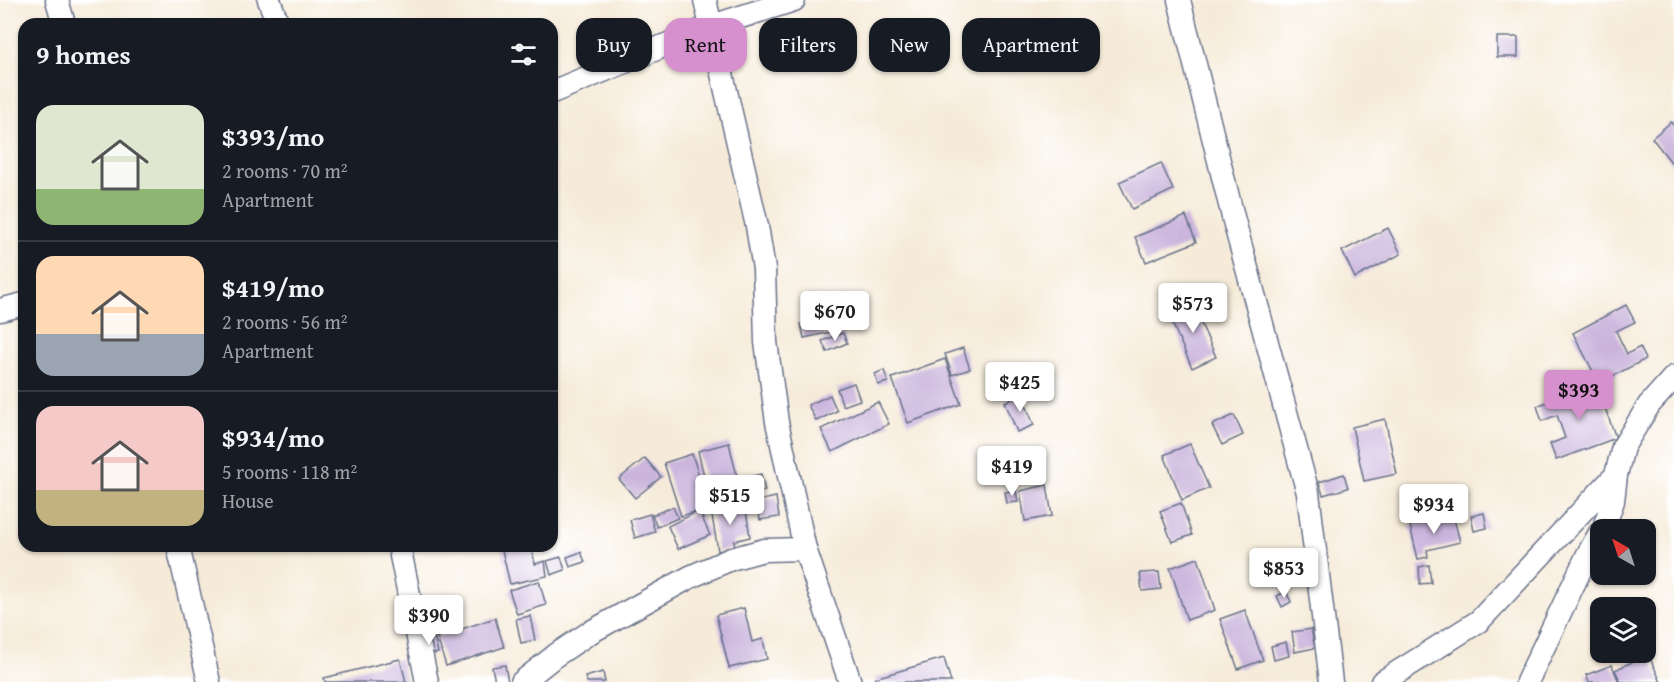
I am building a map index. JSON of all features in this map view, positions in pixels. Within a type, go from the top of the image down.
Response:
[{"type":"street","points":[[57,0],[62,18]]},
{"type":"street","points":[[270,0],[276,18]]},
{"type":"street","points":[[705,0],[710,18]]},
{"type":"street","points":[[737,18],[794,0]]},
{"type":"street","points":[[1179,0],[1233,220],[1308,493],[1331,682]]},
{"type":"street","points":[[558,90],[664,46]]},
{"type":"street","points":[[722,72],[757,226],[764,269],[766,342],[777,422],[805,549],[850,682]]},
{"type":"street","points":[[0,310],[18,306]]},
{"type":"street","points":[[1606,519],[1623,447],[1649,405],[1674,377]]},
{"type":"street","points":[[1383,682],[1479,621],[1616,475]]},
{"type":"street","points":[[522,682],[589,633],[690,577],[731,559],[764,550],[805,549]]},
{"type":"street","points":[[1527,682],[1590,551]]},
{"type":"street","points":[[179,552],[209,682]]},
{"type":"street","points":[[400,552],[427,682]]},
{"type":"building","points":[[1497,37],[1518,37],[1518,57],[1497,57]]},
{"type":"building","points":[[1671,122],[1674,126],[1674,166],[1652,138]]},
{"type":"building","points":[[1161,163],[1173,190],[1132,209],[1119,182]]},
{"type":"building","points":[[1186,216],[1196,242],[1146,262],[1135,237]]},
{"type":"building","points":[[1388,228],[1401,254],[1355,278],[1342,251]]},
{"type":"building","points":[[1206,300],[1211,311],[1198,317],[1216,357],[1192,368],[1169,316]]},
{"type":"building","points":[[1626,305],[1635,322],[1616,331],[1627,354],[1640,347],[1646,359],[1599,383],[1573,333]]},
{"type":"building","points":[[833,316],[836,331],[804,338],[801,324]]},
{"type":"building","points":[[843,333],[847,343],[827,352],[822,341]]},
{"type":"building","points":[[963,348],[970,369],[952,375],[945,354]]},
{"type":"building","points":[[945,359],[961,404],[908,423],[892,378]]},
{"type":"building","points":[[884,370],[888,382],[878,385],[875,374]]},
{"type":"building","points":[[854,383],[860,400],[843,406],[837,389]]},
{"type":"building","points":[[1596,383],[1616,438],[1556,460],[1550,444],[1565,438],[1557,415],[1542,421],[1537,406]]},
{"type":"building","points":[[830,395],[837,411],[816,421],[808,405]]},
{"type":"building","points":[[1022,395],[1034,425],[1017,432],[1005,402]]},
{"type":"building","points":[[878,402],[889,424],[832,452],[821,429]]},
{"type":"building","points":[[1234,415],[1243,435],[1222,445],[1212,425]]},
{"type":"building","points":[[1385,419],[1397,474],[1364,481],[1352,427]]},
{"type":"building","points":[[729,443],[738,480],[761,474],[765,491],[711,505],[698,451]]},
{"type":"building","points":[[1190,444],[1209,488],[1182,500],[1164,455]]},
{"type":"building","points":[[692,454],[709,508],[681,516],[664,463]]},
{"type":"building","points":[[645,458],[661,477],[635,498],[619,479]]},
{"type":"building","points":[[1344,474],[1348,488],[1323,495],[1319,482]]},
{"type":"building","points":[[1047,485],[1052,516],[1025,521],[1020,491]]},
{"type":"building","points":[[1016,490],[1018,502],[1007,503],[1005,492]]},
{"type":"building","points":[[776,497],[779,517],[760,520],[757,501]]},
{"type":"building","points":[[745,503],[750,537],[734,541],[735,548],[718,551],[711,510]]},
{"type":"building","points":[[1181,503],[1192,535],[1172,542],[1160,511]]},
{"type":"building","points":[[673,507],[678,518],[657,527],[652,515]]},
{"type":"building","points":[[699,511],[710,535],[678,549],[668,526]]},
{"type":"building","points":[[1484,513],[1487,528],[1474,531],[1471,516]]},
{"type":"building","points":[[650,514],[655,532],[635,538],[630,520]]},
{"type":"building","points":[[1453,515],[1460,542],[1427,550],[1428,557],[1418,559],[1410,526]]},
{"type":"building","points":[[502,552],[532,552],[535,564],[545,561],[547,576],[510,584]]},
{"type":"building","points":[[581,552],[585,562],[570,567],[567,557]]},
{"type":"building","points":[[561,557],[565,570],[551,575],[547,561]]},
{"type":"building","points":[[1198,558],[1215,610],[1187,620],[1170,568]]},
{"type":"building","points":[[1429,565],[1431,583],[1420,584],[1419,567]]},
{"type":"building","points":[[1159,572],[1161,589],[1142,591],[1140,573]]},
{"type":"building","points":[[539,581],[546,605],[517,614],[509,590]]},
{"type":"building","points":[[1286,591],[1291,602],[1282,607],[1277,596]]},
{"type":"building","points":[[744,608],[752,642],[763,639],[767,659],[729,668],[716,615]]},
{"type":"building","points":[[1245,610],[1263,660],[1238,669],[1220,619]]},
{"type":"building","points":[[530,616],[535,640],[521,643],[516,619]]},
{"type":"building","points":[[495,618],[504,647],[446,666],[437,637]]},
{"type":"building","points":[[1311,629],[1315,648],[1295,652],[1292,632]]},
{"type":"building","points":[[434,635],[438,653],[424,656],[419,639]]},
{"type":"building","points":[[1286,642],[1289,656],[1274,660],[1271,646]]},
{"type":"building","points":[[944,658],[951,682],[876,682],[875,678]]},
{"type":"building","points":[[400,659],[406,682],[325,682],[324,678]]},
{"type":"building","points":[[1629,663],[1652,663],[1661,682],[1621,682],[1615,670]]},
{"type":"building","points":[[505,665],[508,682],[495,682],[492,667]]},
{"type":"building","points":[[1612,665],[1619,682],[1589,682],[1586,675]]},
{"type":"building","points":[[603,672],[605,682],[587,682],[585,677]]}]
